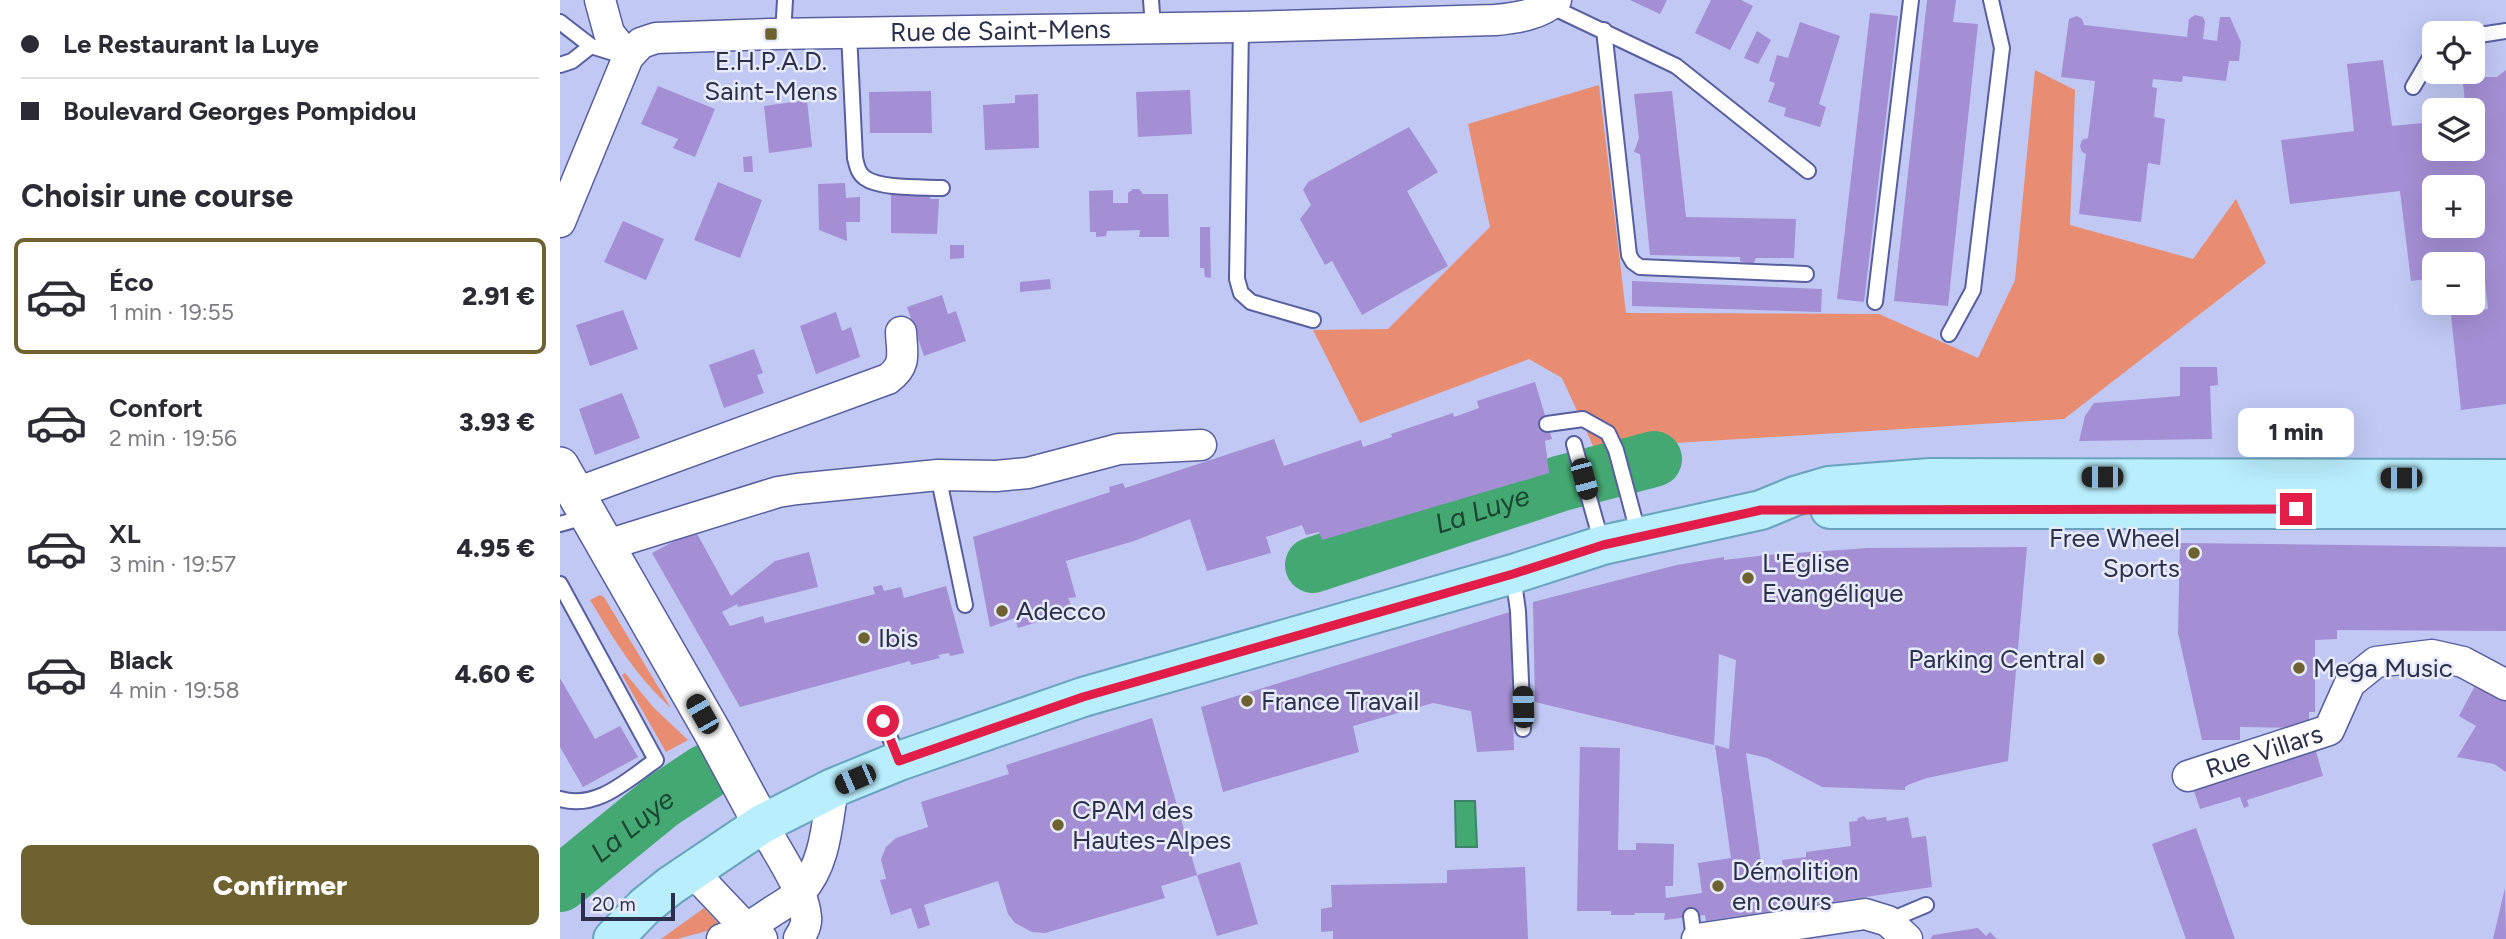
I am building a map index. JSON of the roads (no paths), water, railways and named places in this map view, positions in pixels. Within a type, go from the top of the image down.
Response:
[{"type":"main road","points":[[613,939],[645,906],[691,870],[762,824],[832,788],[899,761],[1083,697],[1621,541],[1761,510],[1829,486],[1930,478],[2506,479]]},
{"type":"main road","points":[[1761,510],[1975,509],[2057,516],[2506,509]]},
{"type":"street","points":[[560,222],[628,57],[609,33],[600,0]]},
{"type":"street","name":"Rue de Saint-Mens","points":[[628,57],[641,43],[656,38],[849,33],[1152,13],[1241,27],[1495,20],[1516,18],[1553,3]]},
{"type":"street","points":[[579,509],[888,379],[898,371],[902,363],[901,332]]},
{"type":"street","points":[[579,509],[938,475],[996,476],[1028,473],[1119,449],[1201,445]]},
{"type":"street","points":[[579,509],[713,733],[799,893],[806,918],[799,939]]},
{"type":"street","name":"Rue Villars","points":[[2188,776],[2329,730],[2350,683],[2376,662],[2432,655],[2463,662],[2506,685]]},
{"type":"street","points":[[691,870],[744,936],[799,893],[815,872],[822,848],[832,788]]},
{"type":"street","points":[[1694,931],[1781,927],[1865,915],[1898,930]]},
{"type":"lane","points":[[783,34],[785,0]]},
{"type":"lane","points":[[1875,302],[1911,0]]},
{"type":"lane","points":[[1949,334],[1973,290],[2002,48],[1991,0]]},
{"type":"lane","points":[[1553,3],[1676,66],[1808,171]]},
{"type":"lane","points":[[560,22],[591,46],[628,57]]},
{"type":"lane","points":[[1241,27],[1237,279],[1241,293],[1251,302],[1314,320]]},
{"type":"lane","points":[[1604,30],[1629,254],[1633,262],[1640,267],[1806,274]]},
{"type":"lane","points":[[2485,34],[2506,31]]},
{"type":"lane","points":[[849,33],[855,158],[858,171],[865,178],[880,184],[942,188]]},
{"type":"lane","points":[[560,65],[572,61],[591,46]]},
{"type":"lane","points":[[2413,87],[2422,72]]},
{"type":"lane","points":[[1547,425],[1583,419],[1608,433],[1616,450],[1626,488],[1621,541]]},
{"type":"lane","points":[[1575,450],[1590,502],[1621,541]]},
{"type":"lane","points":[[938,475],[965,606]]},
{"type":"lane","points":[[1975,509],[2078,477]]},
{"type":"lane","points":[[1513,574],[1520,637],[1523,729]]},
{"type":"lane","points":[[560,584],[656,760],[599,799],[565,801],[560,784]]},
{"type":"lane","points":[[883,721],[899,761]]},
{"type":"lane","points":[[1898,930],[1926,905]]},
{"type":"waterway","name":"La Luye","points":[[1313,565],[1562,483],[1654,459]]},
{"type":"waterway","name":"La Luye","points":[[560,884],[662,801],[706,772]]},
{"type":"place","name":"E.H.P.A.D. Saint-Mens","points":[[771,34]]},
{"type":"place","name":"Free Wheel Sports","points":[[2194,553]]},
{"type":"place","name":"L'Eglise Evangélique","points":[[1748,578]]},
{"type":"place","name":"Adecco","points":[[1002,611]]},
{"type":"place","name":"Ibis","points":[[864,638]]},
{"type":"place","name":"Parking Central","points":[[2099,659]]},
{"type":"place","name":"Mega Music","points":[[2299,668]]},
{"type":"place","name":"France Travail","points":[[1247,701]]},
{"type":"place","name":"CPAM des Hautes-Alpes","points":[[1058,825]]},
{"type":"place","name":"Démolition en cours","points":[[1718,886]]}]
